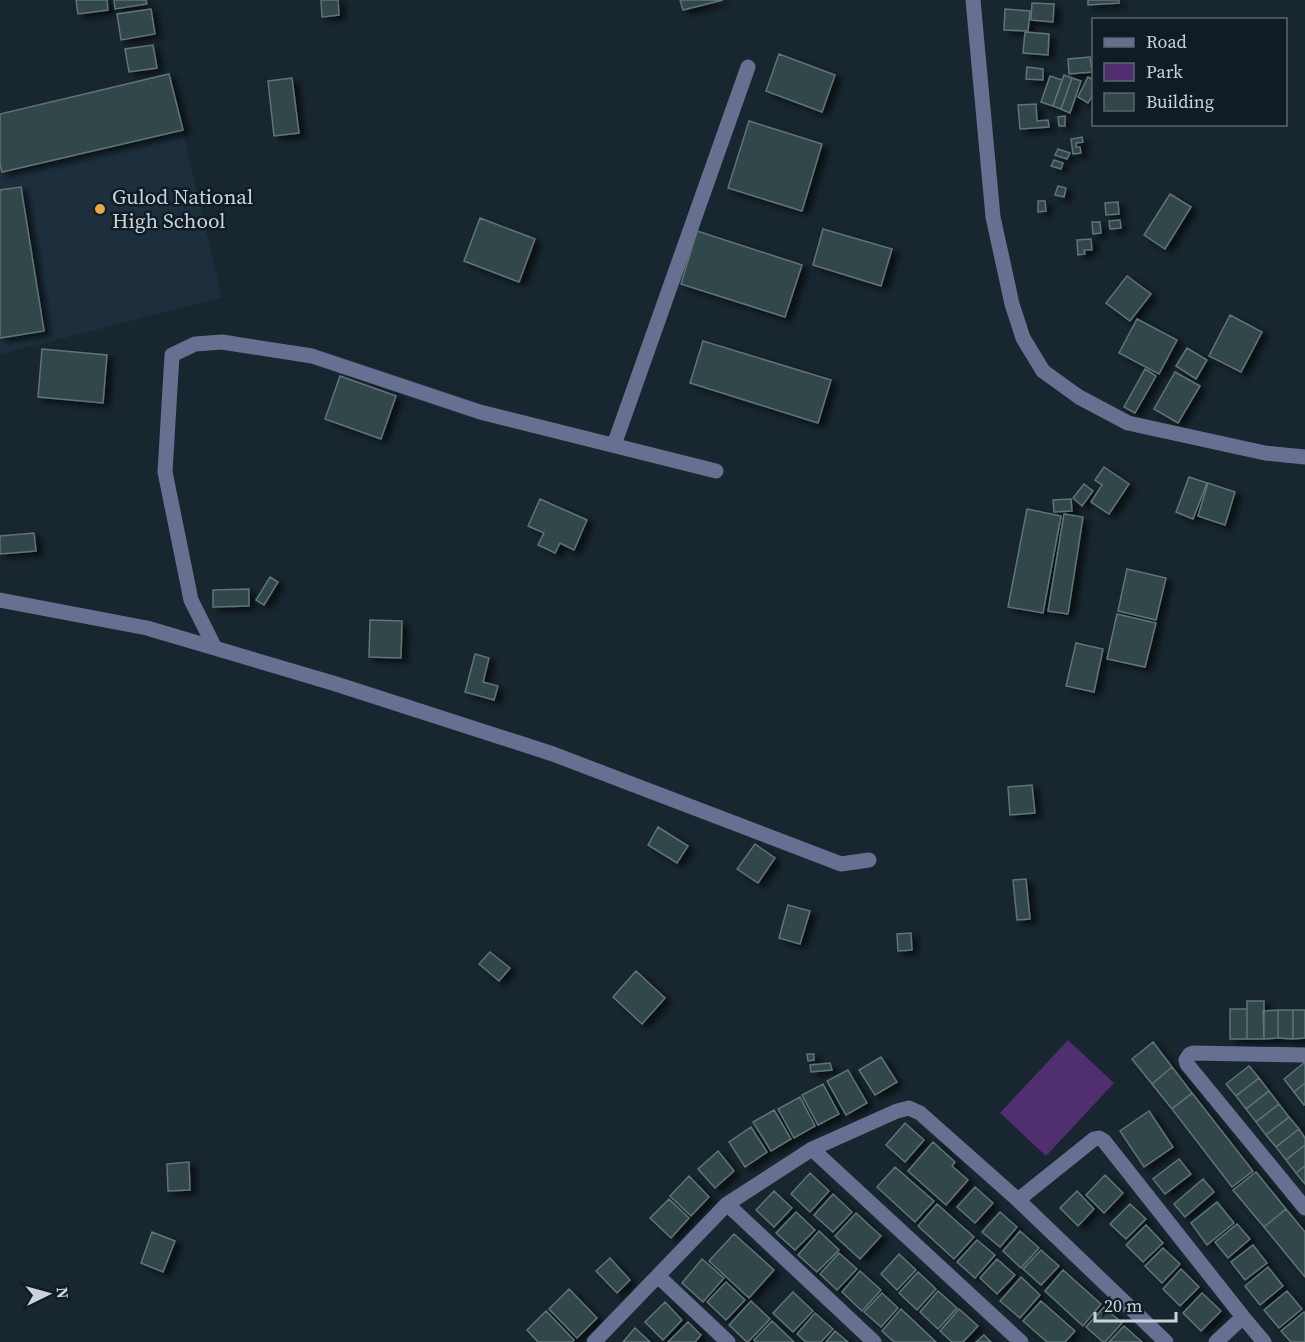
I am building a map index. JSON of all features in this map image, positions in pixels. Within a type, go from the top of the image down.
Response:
[{"type":"street","points":[[973,0],[993,217],[1015,315],[1023,338],[1043,371],[1079,397],[1128,423],[1265,453],[1305,457]]},
{"type":"street","points":[[614,445],[748,68]]},
{"type":"street","points":[[215,648],[191,600],[165,472],[172,355],[195,344],[222,342],[312,356],[480,412],[716,471]]},
{"type":"street","points":[[0,600],[147,628],[336,684],[553,754],[841,864],[869,860]]},
{"type":"street","points":[[1305,1055],[1193,1053],[1186,1060],[1305,1208]]},
{"type":"street","points":[[594,1342],[727,1204],[812,1149],[897,1111],[909,1108],[920,1113],[1018,1200],[1166,1342]]},
{"type":"street","points":[[1018,1200],[1094,1139],[1099,1138],[1104,1141],[1264,1342]]},
{"type":"street","points":[[812,1149],[1021,1342]]},
{"type":"street","points":[[727,1204],[874,1342]]},
{"type":"street","points":[[658,1276],[728,1342]]},
{"type":"street","points":[[1216,1342],[1243,1317]]},
{"type":"shaded area","name":"Gulod National High School","points":[[169,74],[222,298],[0,354],[0,119]]},
{"type":"green space","points":[[1068,1040],[1114,1083],[1046,1156],[1000,1113]]},
{"type":"building","points":[[76,0],[107,0],[108,10],[78,14]]},
{"type":"building","points":[[114,0],[146,0],[147,4],[115,9]]},
{"type":"building","points":[[321,0],[338,0],[339,15],[322,17]]},
{"type":"building","points":[[680,0],[723,0],[683,10]]},
{"type":"building","points":[[1088,0],[1119,0],[1119,3],[1088,5]]},
{"type":"building","points":[[1032,3],[1054,4],[1053,22],[1031,20]]},
{"type":"building","points":[[151,9],[155,34],[121,40],[117,14]]},
{"type":"building","points":[[1005,9],[1030,11],[1028,31],[1004,30]]},
{"type":"building","points":[[1025,32],[1049,34],[1048,55],[1023,53]]},
{"type":"building","points":[[153,45],[157,68],[129,72],[125,49]]},
{"type":"building","points":[[779,54],[835,75],[822,112],[766,91]]},
{"type":"building","points":[[1090,57],[1092,72],[1069,74],[1068,59]]},
{"type":"building","points":[[1027,67],[1043,69],[1043,80],[1026,79]]},
{"type":"building","points":[[169,74],[183,130],[2,172],[0,114]]},
{"type":"building","points":[[1064,75],[1072,78],[1061,109],[1053,106]]},
{"type":"building","points":[[1050,76],[1062,80],[1053,106],[1041,102]]},
{"type":"building","points":[[1088,77],[1092,79],[1092,96],[1088,103],[1078,97]]},
{"type":"building","points":[[292,78],[299,133],[274,136],[268,81]]},
{"type":"building","points":[[1072,78],[1081,81],[1070,113],[1061,109]]},
{"type":"building","points":[[1036,104],[1037,121],[1048,120],[1049,127],[1020,129],[1018,105]]},
{"type":"building","points":[[1065,116],[1065,126],[1059,126],[1058,117]]},
{"type":"building","points":[[749,121],[822,144],[802,211],[728,188]]},
{"type":"building","points":[[1082,137],[1083,142],[1076,143],[1081,153],[1073,154],[1071,139]]},
{"type":"building","points":[[1058,149],[1070,153],[1067,159],[1055,155]]},
{"type":"building","points":[[1054,160],[1063,163],[1061,169],[1051,166]]},
{"type":"building","points":[[1058,186],[1066,188],[1064,197],[1055,195]]},
{"type":"building","points":[[21,187],[44,331],[0,338],[0,190]]},
{"type":"building","points":[[1170,194],[1191,207],[1165,249],[1144,235]]},
{"type":"building","points":[[1038,201],[1045,201],[1046,211],[1038,212]]},
{"type":"building","points":[[1118,202],[1119,214],[1106,215],[1105,203]]},
{"type":"building","points":[[480,218],[535,239],[519,282],[464,261]]},
{"type":"building","points":[[1120,220],[1121,228],[1110,229],[1109,221]]},
{"type":"building","points":[[1092,222],[1100,222],[1101,233],[1093,234]]},
{"type":"building","points":[[823,229],[892,249],[881,286],[813,265]]},
{"type":"building","points":[[697,231],[802,265],[785,317],[681,284]]},
{"type":"building","points":[[1091,239],[1092,250],[1084,250],[1085,254],[1078,255],[1077,240]]},
{"type":"building","points":[[1127,276],[1151,294],[1130,321],[1106,303]]},
{"type":"building","points":[[1230,315],[1262,332],[1241,372],[1209,356]]},
{"type":"building","points":[[1137,319],[1177,340],[1159,374],[1119,353]]},
{"type":"building","points":[[703,341],[831,380],[818,423],[690,383]]},
{"type":"building","points":[[1187,348],[1207,360],[1196,379],[1176,366]]},
{"type":"building","points":[[42,349],[107,355],[103,403],[38,397]]},
{"type":"building","points":[[1145,369],[1156,376],[1135,413],[1124,407]]},
{"type":"building","points":[[1175,372],[1200,386],[1178,423],[1154,409]]},
{"type":"building","points":[[340,376],[396,396],[381,439],[325,419]]},
{"type":"building","points":[[1104,467],[1129,484],[1109,514],[1091,502],[1102,485],[1095,480]]},
{"type":"building","points":[[1189,477],[1207,483],[1193,519],[1176,512]]},
{"type":"building","points":[[1208,483],[1235,492],[1225,525],[1198,516]]},
{"type":"building","points":[[1084,484],[1093,491],[1082,506],[1073,498]]},
{"type":"building","points":[[540,499],[587,520],[574,550],[560,543],[555,553],[538,545],[544,533],[528,526]]},
{"type":"building","points":[[1071,499],[1072,511],[1054,512],[1053,500]]},
{"type":"building","points":[[1027,509],[1061,516],[1043,613],[1008,607]]},
{"type":"building","points":[[1064,514],[1083,517],[1068,614],[1048,611]]},
{"type":"building","points":[[34,533],[36,551],[0,554],[0,536]]},
{"type":"building","points":[[1127,569],[1166,578],[1156,620],[1118,611]]},
{"type":"building","points":[[270,577],[278,582],[264,605],[256,600]]},
{"type":"building","points":[[249,589],[249,606],[213,607],[213,590]]},
{"type":"building","points":[[1117,614],[1156,623],[1145,667],[1107,659]]},
{"type":"building","points":[[370,620],[402,621],[401,658],[369,657]]},
{"type":"building","points":[[1076,643],[1103,649],[1094,692],[1066,686]]},
{"type":"building","points":[[475,654],[489,658],[483,682],[498,686],[494,700],[465,692]]},
{"type":"building","points":[[1032,785],[1035,813],[1010,815],[1008,787]]},
{"type":"building","points":[[658,827],[688,846],[677,863],[648,845]]},
{"type":"building","points":[[755,844],[775,858],[758,883],[737,869]]},
{"type":"building","points":[[1026,879],[1030,919],[1017,920],[1013,880]]},
{"type":"building","points":[[788,905],[810,911],[800,944],[779,938]]},
{"type":"building","points":[[911,933],[912,950],[898,951],[897,934]]},
{"type":"building","points":[[490,952],[510,968],[499,981],[479,964]]},
{"type":"building","points":[[636,971],[665,998],[642,1024],[613,997]]},
{"type":"building","points":[[1247,1001],[1264,1001],[1264,1039],[1247,1039]]},
{"type":"building","points":[[1230,1009],[1247,1009],[1247,1039],[1230,1039]]},
{"type":"building","points":[[1278,1010],[1293,1010],[1293,1039],[1278,1038]]},
{"type":"building","points":[[1278,1010],[1278,1038],[1264,1039],[1263,1011]]},
{"type":"building","points":[[1293,1010],[1305,1010],[1305,1038],[1293,1039]]},
{"type":"building","points":[[1153,1042],[1172,1067],[1152,1084],[1132,1059]]},
{"type":"building","points":[[807,1054],[814,1054],[814,1060],[808,1061]]},
{"type":"building","points":[[881,1057],[897,1082],[875,1095],[859,1070]]},
{"type":"building","points":[[1305,1062],[1305,1083],[1294,1092],[1284,1079]]},
{"type":"building","points":[[830,1063],[832,1070],[811,1072],[810,1065]]},
{"type":"building","points":[[1249,1066],[1259,1078],[1236,1096],[1226,1084]]},
{"type":"building","points":[[1172,1067],[1192,1093],[1172,1109],[1152,1084]]},
{"type":"building","points":[[848,1070],[867,1103],[846,1115],[827,1081]]},
{"type":"building","points":[[1259,1078],[1269,1091],[1246,1109],[1236,1096]]},
{"type":"building","points":[[1305,1083],[1305,1104],[1304,1105],[1294,1092]]},
{"type":"building","points":[[823,1084],[839,1114],[818,1125],[802,1095]]},
{"type":"building","points":[[1269,1091],[1279,1104],[1256,1122],[1246,1109]]},
{"type":"building","points":[[1192,1093],[1253,1171],[1232,1187],[1172,1109]]},
{"type":"building","points":[[800,1097],[815,1126],[794,1138],[778,1109]]},
{"type":"building","points":[[1279,1104],[1289,1117],[1266,1135],[1256,1122]]},
{"type":"building","points":[[774,1110],[791,1139],[771,1151],[753,1122]]},
{"type":"building","points":[[1149,1111],[1173,1147],[1144,1167],[1120,1131]]},
{"type":"building","points":[[1289,1117],[1299,1129],[1276,1147],[1266,1135]]},
{"type":"building","points":[[905,1123],[924,1140],[905,1162],[886,1145]]},
{"type":"building","points":[[751,1127],[767,1152],[745,1167],[729,1142]]},
{"type":"building","points":[[1299,1129],[1305,1138],[1305,1145],[1286,1160],[1276,1147]]},
{"type":"building","points":[[933,1142],[955,1162],[952,1166],[968,1180],[946,1205],[908,1171]]},
{"type":"building","points":[[1305,1145],[1305,1166],[1296,1173],[1286,1160]]},
{"type":"building","points":[[718,1151],[734,1171],[715,1188],[698,1169]]},
{"type":"building","points":[[1179,1159],[1191,1174],[1165,1194],[1153,1179]]},
{"type":"building","points":[[189,1162],[190,1190],[168,1191],[167,1164]]},
{"type":"building","points":[[1305,1166],[1305,1184],[1296,1173]]},
{"type":"building","points":[[895,1167],[934,1201],[915,1222],[877,1187]]},
{"type":"building","points":[[1256,1172],[1286,1209],[1264,1227],[1233,1190]]},
{"type":"building","points":[[810,1173],[829,1191],[810,1212],[791,1194]]},
{"type":"building","points":[[1105,1175],[1123,1193],[1104,1213],[1086,1195]]},
{"type":"building","points":[[689,1176],[709,1197],[691,1216],[670,1196]]},
{"type":"building","points":[[1203,1179],[1214,1192],[1185,1217],[1174,1204]]},
{"type":"building","points":[[975,1187],[993,1203],[975,1223],[957,1207]]},
{"type":"building","points":[[774,1191],[792,1208],[774,1227],[756,1210]]},
{"type":"building","points":[[1077,1191],[1094,1209],[1078,1226],[1060,1208]]},
{"type":"building","points":[[833,1194],[852,1212],[833,1232],[814,1215]]},
{"type":"building","points":[[669,1199],[689,1218],[671,1238],[650,1218]]},
{"type":"building","points":[[1217,1202],[1234,1223],[1207,1245],[1191,1223]]},
{"type":"building","points":[[937,1204],[974,1237],[954,1259],[918,1226]]},
{"type":"building","points":[[1130,1204],[1146,1219],[1126,1239],[1110,1224]]},
{"type":"building","points":[[1286,1209],[1305,1232],[1305,1277],[1264,1227]]},
{"type":"building","points":[[796,1212],[815,1230],[795,1250],[776,1233]]},
{"type":"building","points":[[1000,1212],[1017,1227],[1000,1247],[982,1232]]},
{"type":"building","points":[[856,1213],[881,1236],[860,1259],[835,1236]]},
{"type":"building","points":[[1237,1224],[1250,1239],[1228,1258],[1215,1242]]},
{"type":"building","points":[[1146,1225],[1163,1243],[1143,1262],[1126,1245]]},
{"type":"building","points":[[819,1231],[839,1250],[817,1272],[798,1255]]},
{"type":"building","points":[[1020,1231],[1039,1248],[1021,1268],[1003,1251]]},
{"type":"building","points":[[152,1232],[175,1241],[163,1272],[141,1263]]},
{"type":"building","points":[[734,1234],[774,1270],[749,1298],[709,1261]]},
{"type":"building","points":[[977,1240],[995,1255],[975,1278],[957,1262]]},
{"type":"building","points":[[1253,1245],[1267,1263],[1245,1280],[1231,1262]]},
{"type":"building","points":[[1163,1248],[1180,1264],[1162,1283],[1145,1266]]},
{"type":"building","points":[[1041,1250],[1059,1266],[1041,1285],[1023,1269]]},
{"type":"building","points":[[839,1253],[857,1269],[837,1290],[820,1274]]},
{"type":"building","points":[[899,1254],[916,1270],[897,1290],[881,1274]]},
{"type":"building","points":[[610,1258],[630,1280],[617,1293],[596,1271]]},
{"type":"building","points":[[702,1259],[724,1278],[703,1302],[682,1283]]},
{"type":"building","points":[[997,1259],[1015,1275],[997,1294],[980,1278]]},
{"type":"building","points":[[1268,1267],[1283,1286],[1260,1305],[1245,1286]]},
{"type":"building","points":[[1181,1269],[1199,1287],[1180,1306],[1163,1289]]},
{"type":"building","points":[[1063,1270],[1101,1304],[1083,1326],[1045,1291]]},
{"type":"building","points":[[860,1271],[881,1290],[862,1311],[842,1292]]},
{"type":"building","points":[[918,1272],[936,1289],[917,1310],[899,1293]]},
{"type":"building","points":[[1021,1277],[1040,1295],[1020,1318],[1000,1301]]},
{"type":"building","points":[[726,1282],[745,1300],[726,1320],[707,1302]]},
{"type":"building","points":[[569,1289],[597,1318],[577,1338],[549,1309]]},
{"type":"building","points":[[938,1291],[957,1308],[938,1329],[920,1312]]},
{"type":"building","points":[[1287,1291],[1302,1309],[1279,1328],[1264,1310]]},
{"type":"building","points":[[793,1292],[813,1311],[793,1332],[773,1313]]},
{"type":"building","points":[[882,1293],[898,1308],[881,1327],[864,1312]]},
{"type":"building","points":[[1202,1293],[1221,1311],[1201,1331],[1183,1313]]},
{"type":"building","points":[[751,1301],[770,1319],[747,1342],[729,1325]]},
{"type":"building","points":[[1041,1301],[1075,1331],[1065,1342],[1047,1342],[1023,1321]]},
{"type":"building","points":[[665,1302],[682,1320],[663,1340],[645,1322]]},
{"type":"building","points":[[1104,1307],[1122,1323],[1103,1342],[1086,1327]]},
{"type":"building","points":[[901,1309],[936,1342],[894,1342],[882,1331]]},
{"type":"building","points":[[959,1309],[978,1326],[963,1342],[952,1342],[940,1331]]},
{"type":"building","points":[[546,1311],[574,1340],[572,1342],[538,1342],[527,1330]]},
{"type":"building","points":[[1304,1312],[1305,1342],[1291,1342],[1281,1331]]},
{"type":"building","points":[[815,1313],[833,1329],[821,1342],[806,1342],[797,1334]]},
{"type":"building","points":[[772,1321],[794,1342],[756,1342],[754,1340]]},
{"type":"building","points":[[688,1322],[701,1335],[695,1342],[668,1342]]},
{"type":"building","points":[[1124,1326],[1142,1342],[1109,1342]]},
{"type":"building","points":[[635,1328],[650,1342],[623,1342]]},
{"type":"building","points":[[835,1331],[848,1342],[826,1342]]},
{"type":"building","points":[[984,1335],[991,1342],[976,1342]]},
{"type":"place","name":"Gulod National High School","points":[[100,209]]}]
